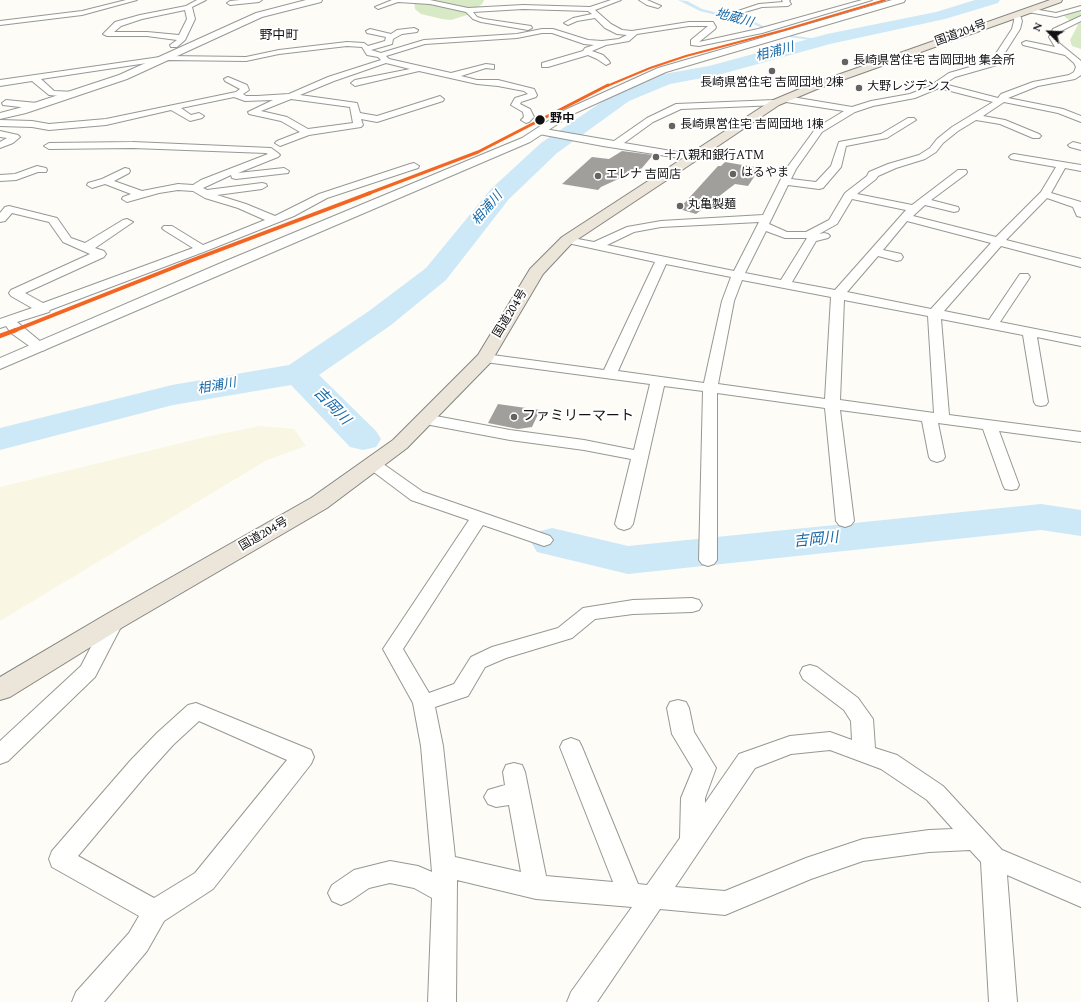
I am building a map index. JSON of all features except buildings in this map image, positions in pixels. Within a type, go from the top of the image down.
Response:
[{"type":"highway","name":"国道204号","points":[[0,690],[114,621],[319,503],[400,444],[485,358],[536,272],[567,240],[692,156],[781,101],[812,87],[1058,0]]},
{"type":"street","points":[[0,23],[82,13],[134,0]]},
{"type":"street","points":[[182,38],[147,34],[107,34],[118,24],[189,7],[203,0]]},
{"type":"street","points":[[230,3],[259,0]]},
{"type":"street","points":[[0,116],[37,106],[123,77],[170,57],[259,15],[318,0]]},
{"type":"street","points":[[378,7],[397,0],[433,3],[468,10],[523,8],[590,9],[618,0]]},
{"type":"street","points":[[433,3],[447,0]]},
{"type":"street","points":[[642,0],[649,4],[658,6]]},
{"type":"street","points":[[468,10],[475,18],[483,21],[542,31],[553,31],[587,42],[607,43],[626,39],[635,32],[689,24],[710,24],[712,27],[694,40],[694,43],[699,44],[759,31],[869,0]]},
{"type":"street","points":[[0,364],[226,266],[526,140],[581,106],[662,70],[901,0]]},
{"type":"street","points":[[738,10],[761,5],[788,2]]},
{"type":"street","points":[[775,11],[781,10],[788,2]]},
{"type":"street","points":[[824,4],[840,9]]},
{"type":"street","points":[[170,57],[165,53],[165,50],[182,38],[191,19],[189,7]]},
{"type":"street","points":[[590,9],[608,26],[620,32],[632,34]]},
{"type":"street","points":[[708,560],[710,388],[728,301],[738,276],[791,169],[819,130],[852,110],[871,104],[912,96],[937,85],[952,75],[994,63],[1016,29],[1022,13],[1056,15],[1079,10]]},
{"type":"street","points":[[124,15],[138,18]]},
{"type":"street","points":[[568,23],[575,19],[598,16]]},
{"type":"street","points":[[595,246],[631,229],[661,224],[765,222],[785,235],[808,235],[833,222],[873,174],[892,166],[922,157],[933,150],[940,141],[1001,100],[1004,96],[1036,84],[1072,77],[1078,73],[1080,67],[1078,62],[1056,44],[1053,37],[1056,31],[1081,18]]},
{"type":"street","points":[[370,31],[414,30]]},
{"type":"street","points":[[367,49],[388,42],[389,38],[395,31]]},
{"type":"street","points":[[307,132],[284,119],[252,112],[424,42],[442,40],[466,42],[517,36],[542,31]]},
{"type":"street","points":[[1010,38],[1023,40],[1026,43],[1081,56]]},
{"type":"street","points":[[545,65],[587,52],[607,43]]},
{"type":"street","points":[[1022,51],[1026,43]]},
{"type":"street","points":[[0,83],[113,67],[170,57],[246,59],[279,52],[347,44],[364,45],[370,53],[420,69],[468,80],[526,89],[532,92],[533,95],[515,102],[515,105],[526,112],[529,117],[526,120]]},
{"type":"street","points":[[587,52],[600,57],[606,63]]},
{"type":"street","points":[[556,61],[567,68]]},
{"type":"street","points":[[450,76],[486,66],[491,67]]},
{"type":"street","points":[[50,67],[74,69],[113,67]]},
{"type":"street","points":[[355,83],[370,81],[420,69]]},
{"type":"street","points":[[34,78],[52,93],[72,94]]},
{"type":"street","points":[[498,84],[523,78]]},
{"type":"street","points":[[0,123],[68,126],[106,122],[235,94],[246,90],[244,87],[228,79]]},
{"type":"street","points":[[458,86],[468,80]]},
{"type":"street","points":[[937,85],[1001,100],[1060,111],[1081,119]]},
{"type":"street","points":[[235,94],[245,98],[256,99],[290,96],[354,105],[358,125],[307,132],[280,144]]},
{"type":"street","points":[[181,96],[194,103]]},
{"type":"street","points":[[356,115],[377,119],[440,99]]},
{"type":"street","points":[[616,144],[650,120],[680,106],[781,101],[852,110]]},
{"type":"street","points":[[6,103],[37,106]]},
{"type":"street","points":[[172,107],[190,118],[199,116]]},
{"type":"street","points":[[46,126],[57,116]]},
{"type":"street","points":[[975,117],[1002,122],[1036,136]]},
{"type":"street","points":[[785,181],[819,186],[836,167],[842,144],[884,136],[911,120]]},
{"type":"street","points":[[539,131],[602,143],[692,156]]},
{"type":"street","points":[[0,134],[15,137],[0,145]]},
{"type":"street","points":[[49,146],[133,145],[268,150],[275,155],[195,188],[158,190],[127,199]]},
{"type":"street","points":[[8,179],[37,169],[43,162],[74,146]]},
{"type":"street","points":[[1014,158],[1081,168]]},
{"type":"street","points":[[937,457],[934,314],[1045,194],[1062,165]]},
{"type":"street","points":[[3,323],[202,249],[290,214],[323,196],[414,166]]},
{"type":"street","points":[[92,185],[125,171]]},
{"type":"street","points":[[214,179],[284,171]]},
{"type":"street","points":[[844,522],[832,403],[838,295],[909,213],[962,172]]},
{"type":"street","points":[[106,180],[142,195]]},
{"type":"street","points":[[205,194],[262,186]]},
{"type":"street","points":[[195,188],[205,194],[242,206],[274,220]]},
{"type":"street","points":[[1045,194],[1080,208]]},
{"type":"street","points":[[853,197],[1000,241],[1081,263]]},
{"type":"street","points":[[784,284],[812,239],[825,236],[834,231],[848,216],[853,197]]},
{"type":"street","points":[[923,201],[954,209]]},
{"type":"street","points":[[829,208],[842,210]]},
{"type":"street","points":[[1,219],[9,210],[53,220],[67,240],[100,254],[15,293],[44,309]]},
{"type":"street","points":[[86,248],[127,222]]},
{"type":"street","points":[[168,228],[202,249]]},
{"type":"street","points":[[567,240],[738,276],[1081,342]]},
{"type":"street","points":[[875,252],[897,257]]},
{"type":"street","points":[[609,375],[662,260]]},
{"type":"street","points":[[992,325],[1024,277]]},
{"type":"street","points":[[3,323],[16,330],[40,347]]},
{"type":"street","points":[[1029,332],[1041,402]]},
{"type":"street","points":[[485,358],[1081,437]]},
{"type":"street","points":[[624,524],[658,381]]},
{"type":"street","points":[[425,419],[510,435],[584,445],[640,456]]},
{"type":"street","points":[[989,425],[1011,485]]},
{"type":"street","points":[[373,464],[417,496],[544,540]]},
{"type":"street","points":[[442,1002],[445,892],[444,866],[432,746],[424,703],[393,649],[479,518]]},
{"type":"street","points":[[424,703],[461,690],[478,662],[499,652],[565,633],[590,613],[633,607],[692,605]]},
{"type":"street","points":[[0,755],[88,671],[114,621]]},
{"type":"street","points":[[810,673],[851,704],[862,720],[864,753]]},
{"type":"street","points":[[678,708],[683,734],[704,768],[693,798],[692,841]]},
{"type":"street","points":[[86,1002],[138,942],[154,912],[204,880],[303,758],[196,712],[165,739],[61,859],[154,912]]},
{"type":"street","points":[[581,1002],[642,895],[692,841],[747,761],[790,745],[830,741],[889,762],[935,793],[993,858],[1081,895]]},
{"type":"street","points":[[571,748],[642,895]]},
{"type":"street","points":[[509,787],[536,887]]},
{"type":"street","points":[[444,866],[536,887],[725,903],[806,869],[863,850],[929,841],[976,839]]},
{"type":"street","points":[[993,858],[1003,1002]]},
{"type":"street","points":[[341,893],[363,878],[390,872],[418,877],[445,892]]},
{"type":"shaded area","points":[[260,426],[294,429],[306,446],[267,460],[0,621],[0,487],[210,436]]},
{"type":"green space","points":[[414,0],[484,0],[482,4],[467,15],[451,20],[421,14],[415,9]]},
{"type":"green space","points":[[1075,10],[1081,11],[1081,49],[1072,46],[1070,40],[1078,25],[1066,18],[1062,13]]},
{"type":"waterway","name":"地蔵川","points":[[679,0],[701,10],[754,23],[766,28]]},
{"type":"waterway","name":"相浦川","points":[[299,374],[380,318],[436,274],[500,194],[549,148],[622,97],[665,79],[711,71],[827,39],[939,16],[992,0]]},
{"type":"waterway","name":"地蔵川","points":[[790,36],[810,39],[827,39]]},
{"type":"waterway","name":"相浦川","points":[[0,439],[172,395],[299,374]]},
{"type":"waterway","name":"吉岡川","points":[[299,374],[363,439]]},
{"type":"waterway","name":"吉岡川","points":[[552,542],[628,560],[1041,517],[1081,523]]},
{"type":"transit line","points":[[0,336],[190,261],[478,152],[612,83],[650,68],[686,56],[784,30],[885,0]]},
{"type":"place","name":"長崎県営住宅 吉岡団地 集会所","points":[[845,62]]},
{"type":"place","name":"長崎県営住宅 吉岡団地 2棟","points":[[772,71]]},
{"type":"place","name":"大野レジデンス","points":[[859,88]]},
{"type":"place","name":"野中","points":[[540,120]]},
{"type":"place","name":"長崎県営住宅 吉岡団地 1棟","points":[[672,126]]},
{"type":"place","name":"十八親和銀行ATM","points":[[656,157]]},
{"type":"place","name":"はるやま","points":[[733,174]]},
{"type":"place","name":"エレナ 吉岡店","points":[[598,176]]},
{"type":"place","name":"丸亀製麺","points":[[680,206]]},
{"type":"place","name":"ファミリーマート","points":[[514,417]]},
{"type":"district","name":"野中町","points":[[279,36]]}]
